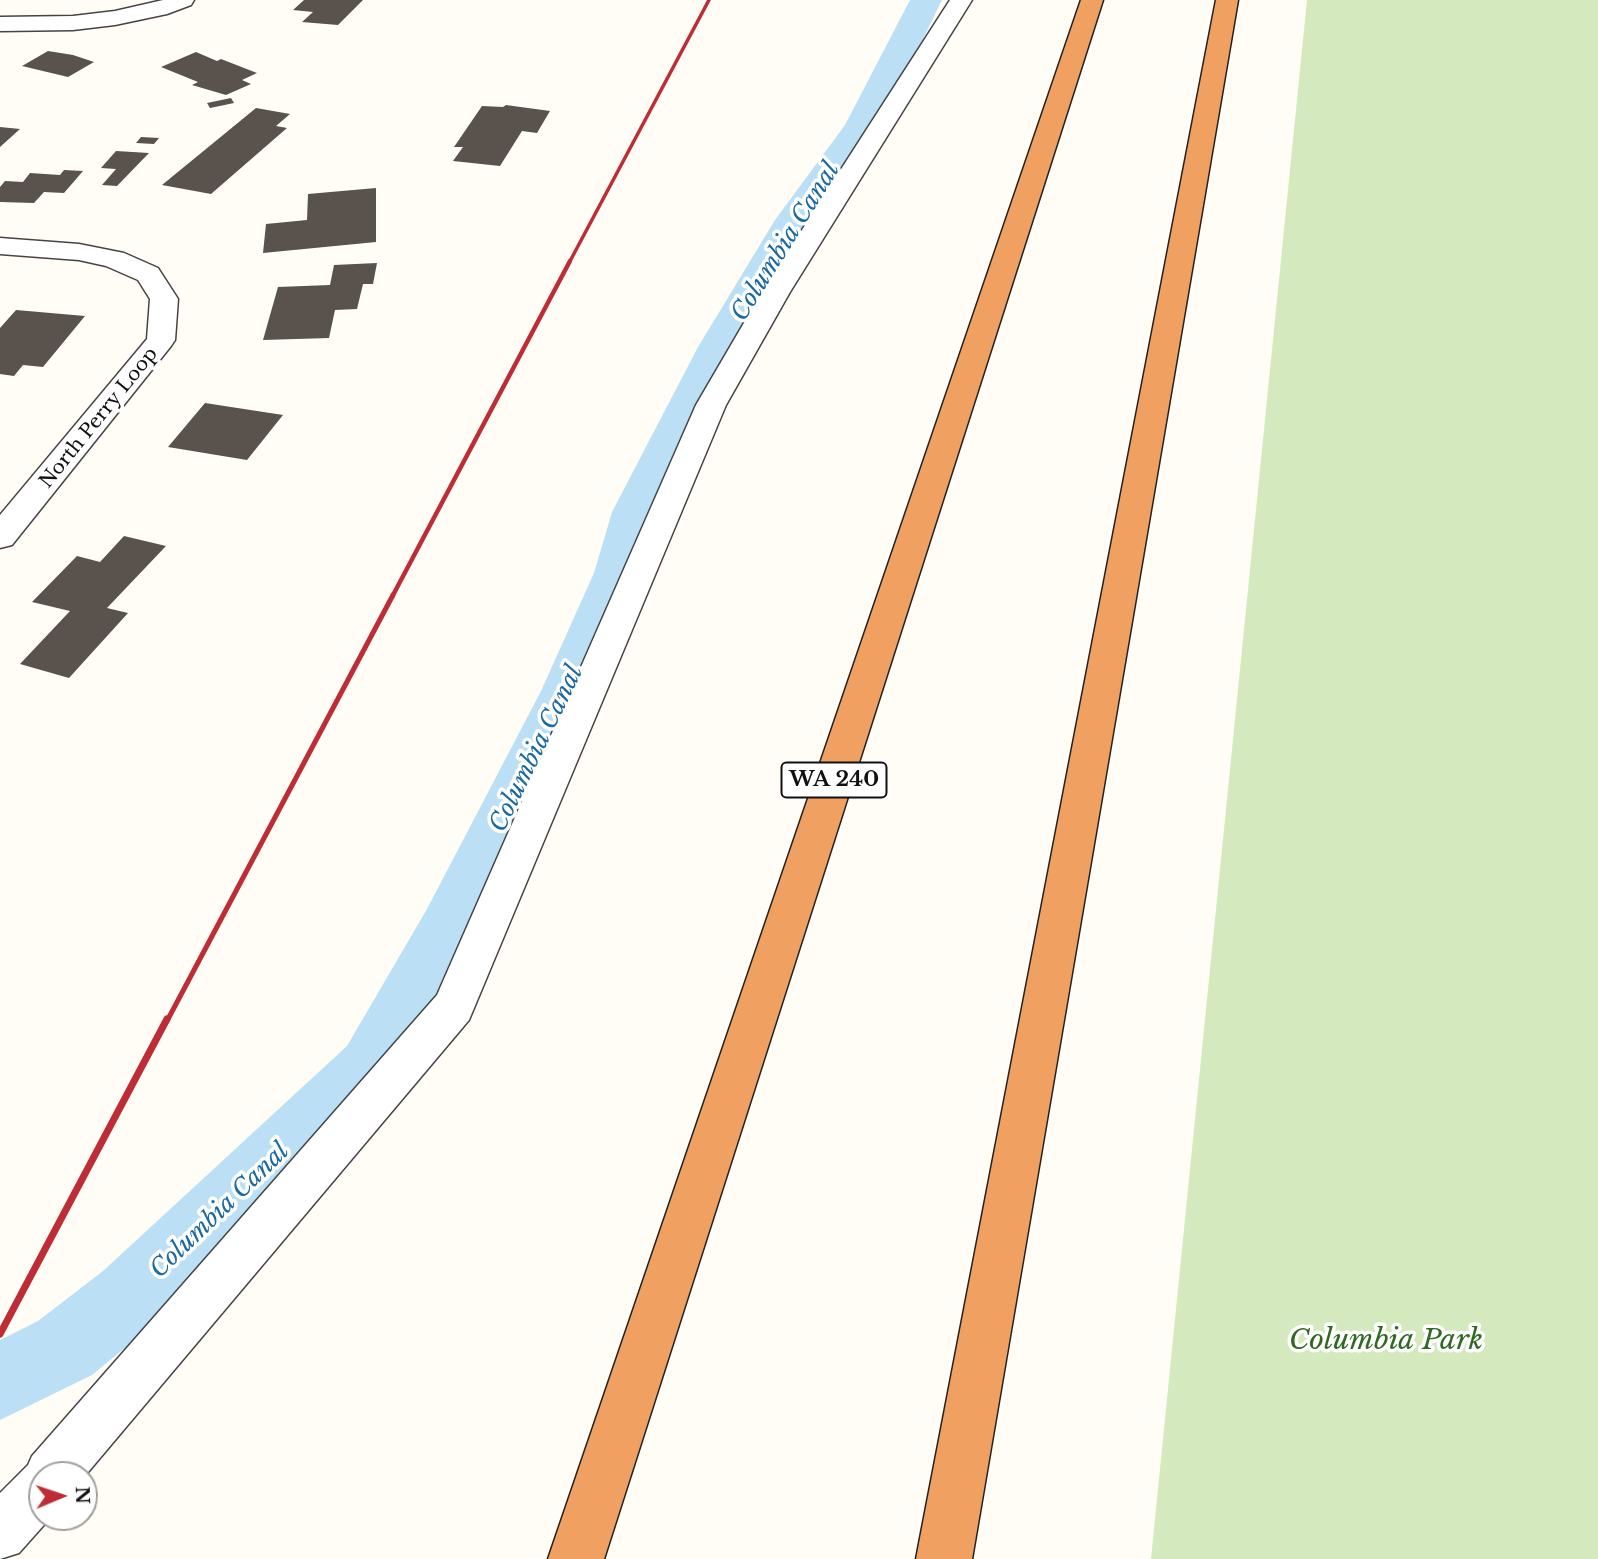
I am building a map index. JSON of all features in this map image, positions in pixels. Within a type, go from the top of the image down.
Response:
[{"type":"highway","name":"WA 240","points":[[576,1559],[1092,0]]},
{"type":"highway","points":[[944,1559],[1227,0]]},
{"type":"street","points":[[0,24],[73,23],[136,14],[183,0]]},
{"type":"street","points":[[63,1461],[454,1007],[711,405],[776,292],[961,0]]},
{"type":"street","name":"North Perry Loop","points":[[0,246],[79,252],[114,259],[148,274],[164,299],[162,340],[0,537]]},
{"type":"street","points":[[0,1534],[28,1502]]},
{"type":"green space","name":"Columbia Park","points":[[1307,0],[1598,0],[1598,1559],[1151,1559]]},
{"type":"building","points":[[304,0],[363,0],[338,25],[302,22],[313,12],[293,10]]},
{"type":"building","points":[[48,51],[94,62],[68,77],[22,66]]},
{"type":"building","points":[[196,52],[257,73],[242,80],[251,84],[226,95],[192,85],[198,82],[161,67]]},
{"type":"building","points":[[231,98],[234,103],[210,108],[207,103]]},
{"type":"building","points":[[506,105],[550,111],[537,133],[522,131],[500,166],[453,161],[463,147],[454,147],[482,106]]},
{"type":"building","points":[[256,108],[290,114],[276,126],[287,128],[211,194],[162,185]]},
{"type":"building","points":[[0,127],[20,129],[0,147]]},
{"type":"building","points":[[141,137],[159,138],[154,144],[136,143]]},
{"type":"building","points":[[116,151],[149,153],[117,186],[102,185],[116,169],[101,168]]},
{"type":"building","points":[[64,170],[83,171],[64,193],[44,192],[34,203],[0,202],[0,187],[5,181],[23,182],[30,173],[60,175]]},
{"type":"building","points":[[376,188],[376,242],[263,253],[266,224],[307,220],[308,194]]},
{"type":"building","points":[[377,263],[373,284],[363,284],[357,309],[335,310],[329,338],[263,340],[278,287],[330,285],[334,265]]},
{"type":"building","points":[[16,310],[85,316],[43,367],[23,365],[14,376],[0,374],[0,328]]},
{"type":"building","points":[[205,403],[283,415],[247,460],[168,447]]},
{"type":"building","points":[[124,536],[166,546],[107,608],[128,613],[69,678],[20,664],[70,611],[32,602],[77,556],[100,562]]},
{"type":"waterway","name":"Columbia Canal","points":[[0,1381],[65,1348],[129,1297],[371,1067],[449,927],[568,691],[619,573],[636,512],[720,347],[795,220],[862,127],[926,0]]},
{"type":"railway","points":[[569,263],[709,0]]},
{"type":"railway","points":[[392,597],[570,261]]},
{"type":"railway","points":[[167,1021],[393,595]]},
{"type":"railway","points":[[0,1334],[167,1019]]}]
